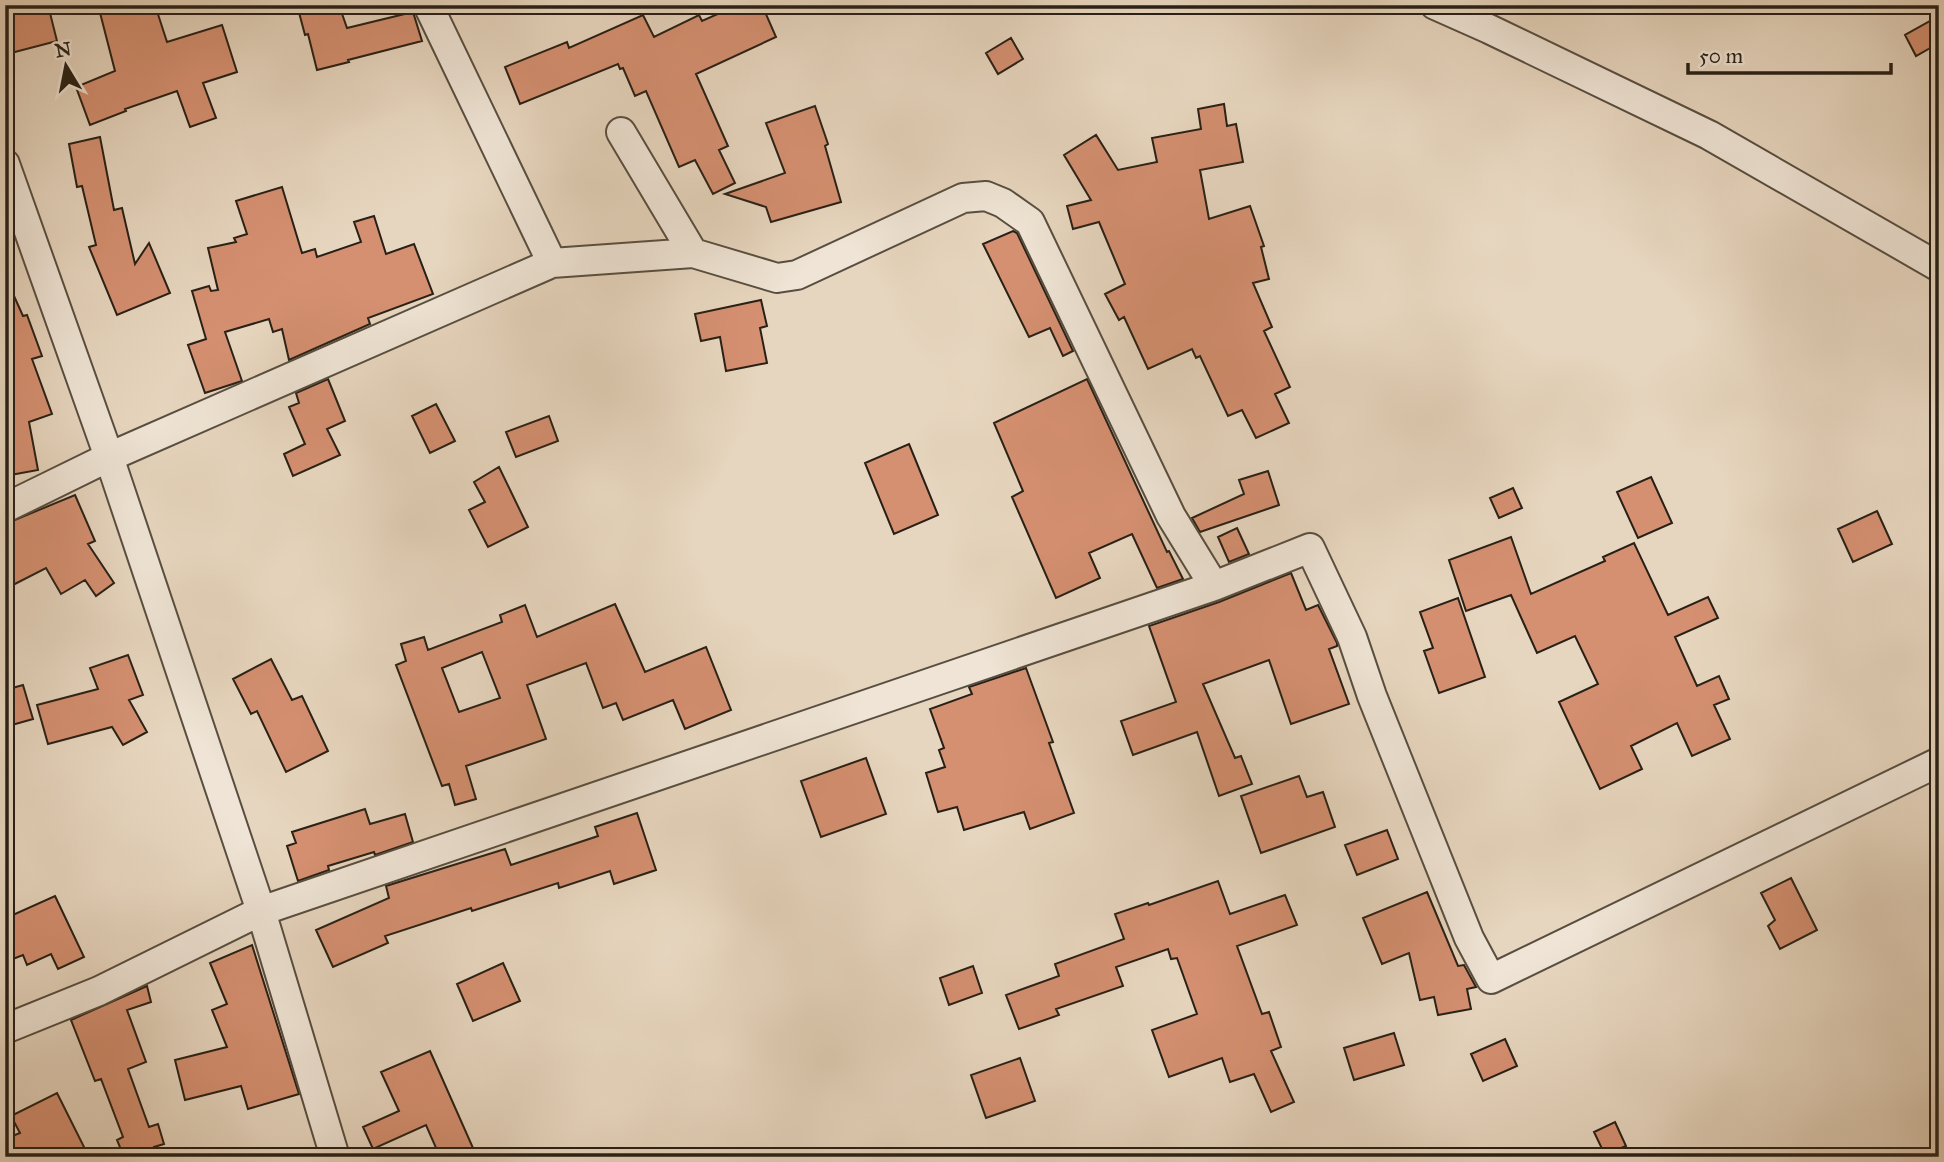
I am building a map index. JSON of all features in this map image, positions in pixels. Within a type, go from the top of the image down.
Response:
[{"type":"street","points":[[428,5],[552,263]]},
{"type":"street","points":[[1435,5],[1709,135],[1939,267]]},
{"type":"street","points":[[621,132],[693,253]]},
{"type":"street","points":[[5,164],[109,457],[261,911],[335,1157]]},
{"type":"street","points":[[5,508],[109,457],[552,263],[693,253],[777,278],[797,275],[963,198],[986,196],[1030,222],[1171,516],[1214,586]]},
{"type":"street","points":[[5,1029],[99,991],[261,911],[1214,586],[1310,548],[1352,637],[1372,696],[1469,938],[1491,979],[1939,762]]},
{"type":"building","points":[[5,5],[48,5],[57,41],[11,53],[5,30]]},
{"type":"building","points":[[98,5],[155,5],[167,42],[222,25],[237,72],[203,83],[216,118],[190,127],[177,91],[125,109],[126,111],[90,125],[76,87],[115,71]]},
{"type":"building","points":[[297,5],[339,5],[347,28],[413,12],[422,41],[317,70]]},
{"type":"building","points":[[738,5],[762,5],[776,37],[696,74],[728,146],[719,150],[735,183],[713,194],[695,160],[679,167],[646,91],[635,96],[623,68],[620,69],[618,64],[520,104],[505,67],[567,42],[569,48],[643,15],[654,37],[699,15],[702,21]]},
{"type":"building","points":[[1939,16],[1939,43],[1916,56],[1905,35]]},
{"type":"building","points":[[1011,38],[1023,59],[998,74],[986,53]]},
{"type":"building","points":[[1224,104],[1227,126],[1236,124],[1243,162],[1200,170],[1209,219],[1250,206],[1264,246],[1261,247],[1269,279],[1253,283],[1272,327],[1264,331],[1290,387],[1275,394],[1289,423],[1256,438],[1242,410],[1228,416],[1200,356],[1196,358],[1192,349],[1148,369],[1124,317],[1119,320],[1105,294],[1125,284],[1099,222],[1073,229],[1067,206],[1091,200],[1064,155],[1096,135],[1118,170],[1157,162],[1152,138],[1201,129],[1198,109]]},
{"type":"building","points":[[815,106],[828,144],[825,146],[841,202],[771,222],[766,207],[725,194],[785,173],[766,123]]},
{"type":"building","points":[[100,137],[114,210],[122,208],[135,264],[149,243],[170,293],[117,315],[89,247],[96,245],[82,186],[77,187],[69,144]]},
{"type":"building","points":[[282,187],[302,253],[315,249],[317,257],[361,242],[354,222],[374,216],[386,254],[414,244],[433,294],[368,318],[370,324],[289,360],[282,329],[273,332],[269,319],[225,332],[242,381],[205,393],[188,345],[206,339],[192,291],[209,286],[211,291],[218,290],[208,248],[236,242],[234,238],[247,234],[236,201]]},
{"type":"building","points":[[1013,231],[1017,233],[1073,351],[1063,356],[1050,328],[1029,337],[983,244]]},
{"type":"building","points":[[5,276],[23,316],[27,315],[42,356],[32,359],[52,414],[29,422],[38,470],[5,476]]},
{"type":"building","points":[[761,300],[767,326],[760,328],[767,363],[726,371],[720,337],[701,341],[695,314]]},
{"type":"building","points":[[328,379],[345,421],[327,429],[340,455],[293,476],[284,454],[305,444],[289,407],[299,403],[296,393]]},
{"type":"building","points":[[1087,379],[1167,552],[1169,551],[1183,579],[1157,588],[1132,534],[1089,553],[1100,578],[1056,598],[1012,497],[1023,491],[994,423]]},
{"type":"building","points":[[436,404],[455,441],[430,453],[412,416]]},
{"type":"building","points":[[549,416],[558,441],[516,457],[506,432]]},
{"type":"building","points":[[909,444],[938,515],[894,534],[865,463]]},
{"type":"building","points":[[499,467],[528,527],[488,547],[469,510],[485,502],[474,482]]},
{"type":"building","points":[[1268,471],[1279,505],[1200,532],[1192,518],[1244,494],[1239,480]]},
{"type":"building","points":[[1651,477],[1672,523],[1638,538],[1617,492]]},
{"type":"building","points":[[1513,488],[1522,508],[1499,518],[1490,498]]},
{"type":"building","points":[[75,495],[95,541],[88,544],[114,583],[96,596],[85,580],[61,594],[46,568],[5,589],[5,524]]},
{"type":"building","points":[[1877,511],[1892,544],[1853,562],[1838,529]]},
{"type":"building","points":[[1237,528],[1249,554],[1229,562],[1218,537]]},
{"type":"building","points":[[1511,537],[1531,594],[1605,561],[1603,557],[1634,543],[1668,615],[1708,597],[1718,618],[1675,637],[1697,686],[1719,676],[1729,699],[1714,705],[1730,739],[1692,756],[1677,723],[1631,746],[1642,769],[1600,789],[1559,702],[1598,684],[1575,636],[1537,653],[1511,595],[1466,611],[1449,560]]},
{"type":"building","points":[[1291,573],[1306,610],[1318,605],[1337,643],[1337,646],[1329,649],[1349,704],[1291,724],[1269,660],[1203,684],[1235,758],[1241,756],[1252,784],[1219,796],[1197,732],[1133,755],[1121,721],[1176,702],[1149,626]]},
{"type":"building","points":[[1458,598],[1485,677],[1439,693],[1424,651],[1433,648],[1420,612]]},
{"type":"building","points":[[615,604],[645,672],[706,647],[731,710],[685,729],[673,700],[623,720],[616,703],[603,708],[586,663],[527,685],[546,739],[466,766],[476,799],[455,805],[449,784],[442,786],[396,665],[406,661],[401,644],[424,637],[428,650],[502,622],[500,615],[525,605],[537,637]],"holes":[[[482,652],[500,698],[459,712],[442,668]]]},
{"type":"building","points":[[128,655],[143,695],[129,700],[147,732],[123,745],[112,727],[48,744],[37,705],[98,689],[90,668]]},
{"type":"building","points":[[271,659],[292,700],[302,696],[328,751],[286,772],[257,711],[251,714],[233,679]]},
{"type":"building","points":[[1026,668],[1053,742],[1049,743],[1074,813],[1030,829],[1024,812],[964,830],[957,807],[938,812],[926,773],[945,767],[939,750],[944,748],[930,709],[972,694],[969,687]]},
{"type":"building","points":[[23,685],[33,719],[5,727],[5,690]]},
{"type":"building","points":[[866,758],[886,814],[821,837],[801,781]]},
{"type":"building","points":[[1299,776],[1307,797],[1323,792],[1335,827],[1261,853],[1241,796]]},
{"type":"building","points":[[365,809],[370,824],[405,814],[413,842],[375,855],[374,852],[328,866],[329,870],[298,881],[287,846],[296,843],[292,832]]},
{"type":"building","points":[[637,813],[656,870],[614,884],[610,871],[559,888],[558,883],[472,911],[471,908],[385,936],[388,943],[333,967],[316,930],[389,898],[386,886],[505,849],[511,865],[598,836],[595,827]]},
{"type":"building","points":[[1387,830],[1398,859],[1357,875],[1345,845]]},
{"type":"building","points":[[1791,878],[1817,930],[1780,949],[1768,926],[1775,920],[1761,893]]},
{"type":"building","points":[[1218,881],[1230,914],[1285,895],[1297,925],[1237,946],[1262,1014],[1269,1012],[1281,1047],[1271,1051],[1294,1102],[1271,1112],[1254,1074],[1230,1082],[1222,1058],[1169,1077],[1152,1030],[1197,1014],[1177,958],[1171,959],[1168,949],[1116,967],[1123,986],[1056,1009],[1059,1015],[1019,1029],[1006,995],[1059,976],[1055,964],[1124,939],[1115,914]]},
{"type":"building","points":[[1427,892],[1458,966],[1464,965],[1476,987],[1467,989],[1471,1009],[1438,1015],[1434,997],[1420,1000],[1409,953],[1382,964],[1363,918]]},
{"type":"building","points":[[55,896],[84,957],[58,969],[51,954],[27,965],[23,955],[5,962],[5,936],[12,933],[6,918]]},
{"type":"building","points":[[252,945],[299,1094],[248,1109],[241,1086],[185,1100],[175,1060],[227,1047],[212,1010],[227,1004],[210,963]]},
{"type":"building","points":[[503,963],[520,1001],[473,1021],[457,984]]},
{"type":"building","points":[[973,966],[982,993],[949,1005],[940,978]]},
{"type":"building","points":[[147,986],[151,1002],[127,1010],[146,1062],[128,1069],[149,1127],[158,1124],[164,1144],[154,1147],[157,1157],[124,1157],[117,1140],[123,1137],[101,1079],[95,1081],[71,1020]]},
{"type":"building","points":[[1394,1033],[1404,1065],[1354,1080],[1344,1048]]},
{"type":"building","points":[[1505,1039],[1517,1066],[1483,1081],[1471,1054]]},
{"type":"building","points":[[430,1051],[477,1157],[440,1157],[426,1125],[373,1149],[363,1127],[399,1111],[381,1072]]},
{"type":"building","points":[[1020,1058],[1035,1101],[986,1118],[971,1075]]},
{"type":"building","points":[[57,1093],[89,1157],[5,1157],[5,1139],[20,1133],[11,1116]]},
{"type":"building","points":[[1615,1122],[1626,1146],[1605,1155],[1594,1132]]}]
